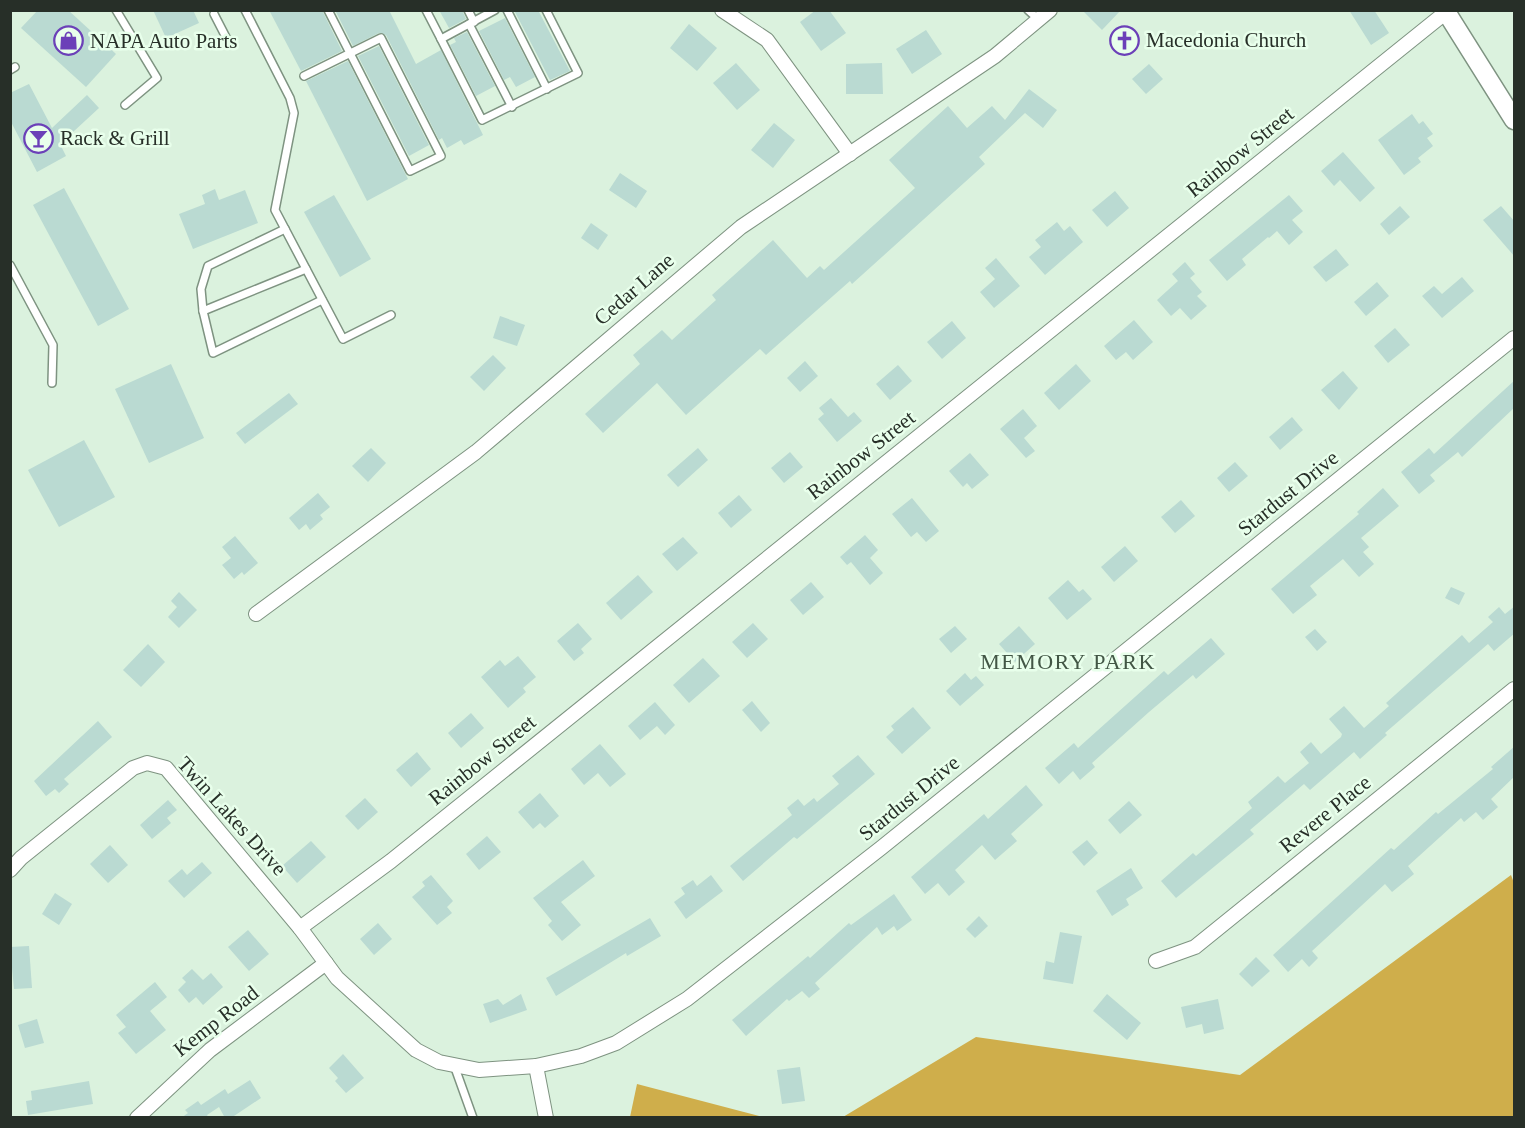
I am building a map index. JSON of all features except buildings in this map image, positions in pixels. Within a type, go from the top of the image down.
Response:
[{"type":"main road","points":[[1444,11],[1515,120]]},
{"type":"street","points":[[722,10],[767,40],[850,154]]},
{"type":"street","name":"Rainbow Street","points":[[300,928],[391,861],[1444,11]]},
{"type":"street","name":"Cedar Lane","points":[[256,614],[476,452],[715,247],[995,56],[1044,15]]},
{"type":"street","name":"Stardust Drive","points":[[300,928],[338,978],[396,1035],[439,1062],[479,1070],[536,1066],[581,1056],[616,1043],[687,999],[881,848],[1515,338]]},
{"type":"street","name":"Revere Place","points":[[1156,961],[1195,947],[1515,689]]},
{"type":"street","name":"Twin Lakes Drive","points":[[10,870],[21,858],[133,768],[147,763],[166,768],[202,808],[300,928]]},
{"type":"street","name":"Kemp Road","points":[[137,1118],[176,1078],[210,1050],[326,963]]},
{"type":"street","points":[[536,1066],[546,1118]]},
{"type":"lane","points":[[116,10],[157,78],[125,105]]},
{"type":"lane","points":[[245,10],[290,98],[294,113],[275,210],[343,339],[391,315]]},
{"type":"lane","points":[[304,76],[349,53],[381,38],[441,156],[410,171],[349,53],[328,10]]},
{"type":"lane","points":[[426,10],[482,120],[578,73],[546,10]]},
{"type":"lane","points":[[468,10],[512,107]]},
{"type":"lane","points":[[441,39],[495,10]]},
{"type":"lane","points":[[507,10],[547,89]]},
{"type":"lane","points":[[1028,10],[1044,15]]},
{"type":"lane","points":[[216,12],[230,45]]},
{"type":"lane","points":[[285,229],[208,266],[201,289],[203,311],[213,353],[322,300]]},
{"type":"lane","points":[[10,265],[53,345],[52,383]]},
{"type":"lane","points":[[203,311],[306,269]]},
{"type":"lane","points":[[454,1065],[473,1118]]},
{"type":"shaded area","points":[[1511,875],[1514,883],[1514,1117],[843,1117],[976,1037],[1240,1075]]},
{"type":"shaded area","points":[[637,1084],[763,1117],[630,1117]]},
{"type":"place","name":"Macedonia Church","points":[[1125,40]]},
{"type":"place","name":"NAPA Auto Parts","points":[[69,41]]},
{"type":"place","name":"Rack & Grill","points":[[39,138]]},
{"type":"district","name":"MEMORY PARK","points":[[1068,661]]}]
